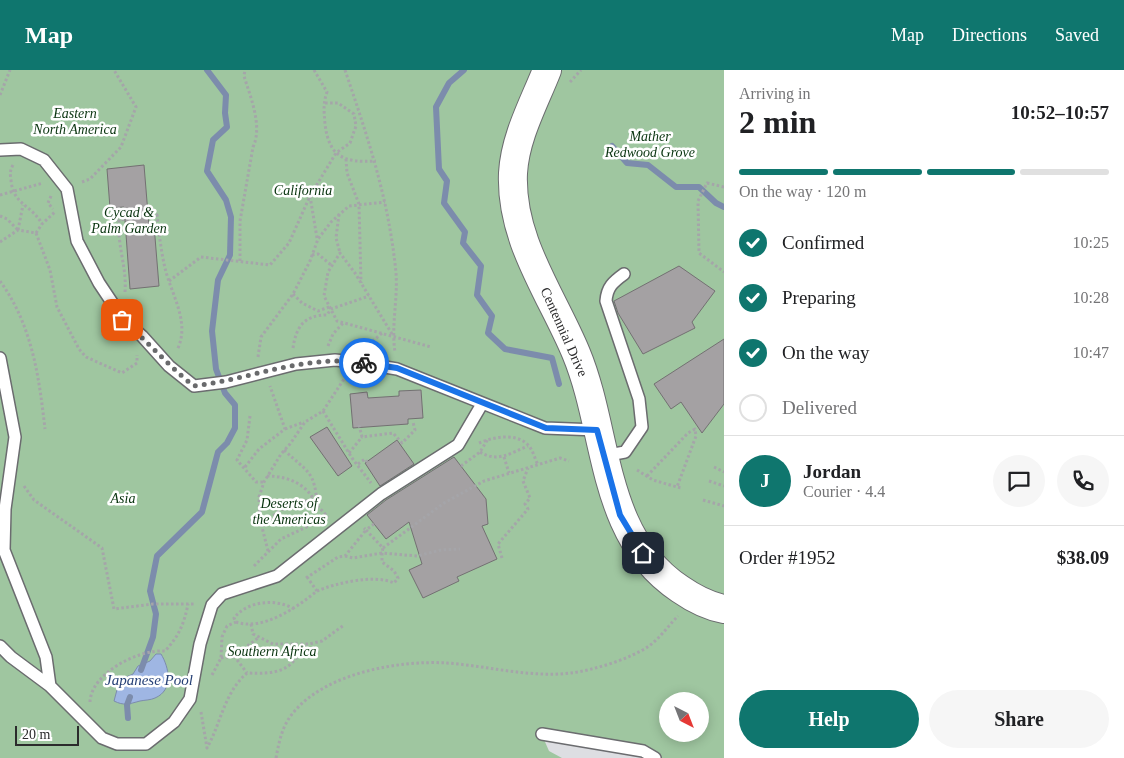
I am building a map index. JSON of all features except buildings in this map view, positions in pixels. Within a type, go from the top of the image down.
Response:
[{"type":"street","name":"Centennial Drive","points":[[558,77],[518,143],[513,173],[515,206],[523,238],[548,297],[576,353],[588,386],[597,430],[620,515],[635,542],[650,563],[669,582],[692,598],[724,609]]},
{"type":"lane","points":[[0,150],[21,149],[44,160],[66,189],[77,241],[99,283],[122,320],[142,336],[169,366],[194,386],[226,382],[296,364],[329,361],[397,368],[482,404],[546,428],[597,430]]},
{"type":"lane","points":[[604,456],[625,452],[642,427],[638,399],[606,301],[606,291],[612,283],[624,274]]},
{"type":"lane","points":[[0,358],[15,437],[5,509],[4,550],[46,657],[50,686]]},
{"type":"lane","points":[[0,646],[5,655],[50,686],[102,738],[117,744],[146,744],[174,722],[190,699],[200,644],[212,605],[222,594],[277,576],[381,494],[458,445],[482,404]]},
{"type":"lane","points":[[542,734],[643,751],[655,758]]},
{"type":"path","points":[[0,95],[10,70]]},
{"type":"path","points":[[66,189],[90,179],[121,147],[136,107],[114,70]]},
{"type":"path","points":[[238,260],[240,221],[253,147],[256,140],[255,114],[244,76],[245,70]]},
{"type":"path","points":[[314,70],[326,92],[324,103],[329,145],[336,153],[346,159],[357,162],[376,161]]},
{"type":"path","points":[[346,70],[376,161],[385,202],[396,275],[392,335],[397,368]]},
{"type":"path","points":[[558,77],[581,70]]},
{"type":"path","points":[[169,281],[201,257],[270,265],[289,242],[310,196],[336,153],[350,143],[356,126],[354,114],[338,104],[324,103]]},
{"type":"path","points":[[21,149],[10,170],[12,191],[23,205],[37,216],[42,224]]},
{"type":"path","points":[[346,159],[347,173],[359,204],[361,284]]},
{"type":"path","points":[[0,195],[58,178]]},
{"type":"path","points":[[724,188],[708,184],[698,200],[699,253],[724,272]]},
{"type":"path","points":[[310,196],[318,239]]},
{"type":"path","points":[[259,346],[262,337],[292,294],[318,239],[339,214],[349,206],[385,202]]},
{"type":"path","points":[[36,233],[42,224],[56,212],[70,204]]},
{"type":"path","points":[[0,242],[18,230],[23,205]]},
{"type":"path","points":[[339,214],[336,238],[340,254],[369,296],[392,335]]},
{"type":"path","points":[[122,320],[125,283],[118,240],[119,220],[157,215],[161,250],[169,281],[178,303],[181,342],[169,366]]},
{"type":"path","points":[[0,216],[7,219],[18,230],[36,233]]},
{"type":"path","points":[[36,233],[50,270],[57,307],[79,349],[86,357],[122,372],[137,363]]},
{"type":"path","points":[[312,254],[318,254],[331,265]]},
{"type":"path","points":[[340,254],[331,265],[324,296],[337,321],[430,347]]},
{"type":"path","points":[[0,281],[12,298],[26,331],[39,376],[45,428]]},
{"type":"path","points":[[292,294],[302,303],[318,311],[369,296]]},
{"type":"path","points":[[296,364],[292,350],[297,329],[306,319],[317,315],[327,315],[330,308]]},
{"type":"path","points":[[329,361],[326,353],[328,343],[343,323]]},
{"type":"path","points":[[277,403],[284,429]]},
{"type":"path","points":[[244,467],[259,450],[284,429],[305,422],[322,411],[349,453],[381,494]]},
{"type":"path","points":[[250,416],[247,440],[237,460],[256,482],[264,482]]},
{"type":"path","points":[[268,551],[261,524],[260,496],[264,482],[284,450],[305,422]]},
{"type":"path","points":[[349,453],[362,437],[393,433],[402,442],[415,430],[413,422]]},
{"type":"path","points":[[359,425],[362,437]]},
{"type":"path","points":[[647,476],[688,433],[695,429],[696,436],[676,487]]},
{"type":"path","points":[[458,445],[472,445],[503,436],[529,446],[538,465]]},
{"type":"path","points":[[460,466],[480,452],[489,439]]},
{"type":"path","points":[[480,452],[489,458],[504,457],[529,446]]},
{"type":"path","points":[[284,450],[311,473],[315,483],[317,505]]},
{"type":"path","points":[[504,457],[509,473]]},
{"type":"path","points":[[294,609],[285,604],[271,601],[241,611],[234,618],[236,622],[251,624],[280,617],[294,609],[317,591],[346,581],[366,580],[394,583],[398,578],[397,574],[382,562],[383,548],[444,503],[484,481],[560,458],[569,461]]},
{"type":"path","points":[[358,464],[365,459],[367,462]]},
{"type":"path","points":[[502,558],[498,544],[528,509],[525,504],[530,498],[524,481],[529,467]]},
{"type":"path","points":[[714,467],[724,472]]},
{"type":"path","points":[[637,470],[647,476],[682,488]]},
{"type":"path","points":[[267,476],[299,483],[310,492],[317,505]]},
{"type":"path","points":[[9,480],[25,487],[34,500],[102,548],[114,608],[153,604],[212,605]]},
{"type":"path","points":[[709,481],[724,486]]},
{"type":"path","points":[[261,524],[270,521],[282,509],[312,500],[332,521],[325,522]]},
{"type":"path","points":[[703,500],[724,506]]},
{"type":"path","points":[[242,588],[258,560],[268,551],[292,532],[318,522]]},
{"type":"path","points":[[374,524],[366,530],[383,548]]},
{"type":"path","points":[[345,556],[353,558],[382,553],[417,556],[441,550],[460,549]]},
{"type":"path","points":[[307,578],[317,591]]},
{"type":"path","points":[[276,758],[282,732],[293,712],[315,693],[336,681],[403,663],[446,663],[547,675],[573,672],[630,657],[650,645],[692,598]]},
{"type":"path","points":[[89,725],[90,694],[98,682],[116,666],[139,654],[155,650],[165,651],[175,640],[184,625],[188,604]]},
{"type":"path","points":[[251,624],[253,634],[273,644],[302,644],[322,641],[344,625]]},
{"type":"path","points":[[220,658],[234,656],[258,638]]},
{"type":"path","points":[[200,702],[207,748],[234,686],[247,673],[273,674],[288,667],[298,657],[302,644]]},
{"type":"path","points":[[234,656],[247,673]]},
{"type":"green space","points":[[0,70],[724,70],[724,758],[655,758],[542,735],[549,751],[562,758],[0,758]]},
{"type":"water","name":"Japanese Pool","points":[[156,654],[161,654],[168,672],[165,690],[153,699],[130,704],[121,704],[114,701],[118,686],[124,678],[133,674],[138,666],[150,661]]},
{"type":"waterway","points":[[141,670],[153,637],[156,614],[150,591],[157,556],[202,512],[218,452],[227,443],[235,428],[235,405],[225,393],[216,369],[212,331],[218,280],[230,255],[231,217],[226,200],[207,171],[213,140],[227,127],[225,113],[226,95],[207,70]]},
{"type":"waterway","points":[[464,70],[449,83],[436,107],[439,169],[447,181],[444,203],[465,232],[463,243],[481,266],[477,295],[492,316],[488,333],[505,349],[552,358],[559,384]]},
{"type":"waterway","points":[[612,146],[627,163],[648,165],[676,187],[699,187],[716,203],[724,207]]},
{"type":"waterway","points":[[128,718],[127,705],[130,697]]},
{"type":"way so far","points":[[122,320],[142,336],[169,366],[194,386],[226,382],[296,364],[335,360],[364,363]]},
{"type":"route","points":[[364,363],[397,368],[482,404],[524,418],[546,428],[597,430],[620,515],[643,553]]},
{"type":"park label","name":"Eastern North America","points":[[75,122]]},
{"type":"park label","name":"Mather Redwood Grove","points":[[650,144]]},
{"type":"park label","name":"California","points":[[303,190]]},
{"type":"park label","name":"Cycad & Palm Garden","points":[[129,220]]},
{"type":"park label","name":"Asia","points":[[123,498]]},
{"type":"park label","name":"Deserts of the Americas","points":[[289,512]]},
{"type":"park label","name":"Southern Africa","points":[[272,651]]}]
